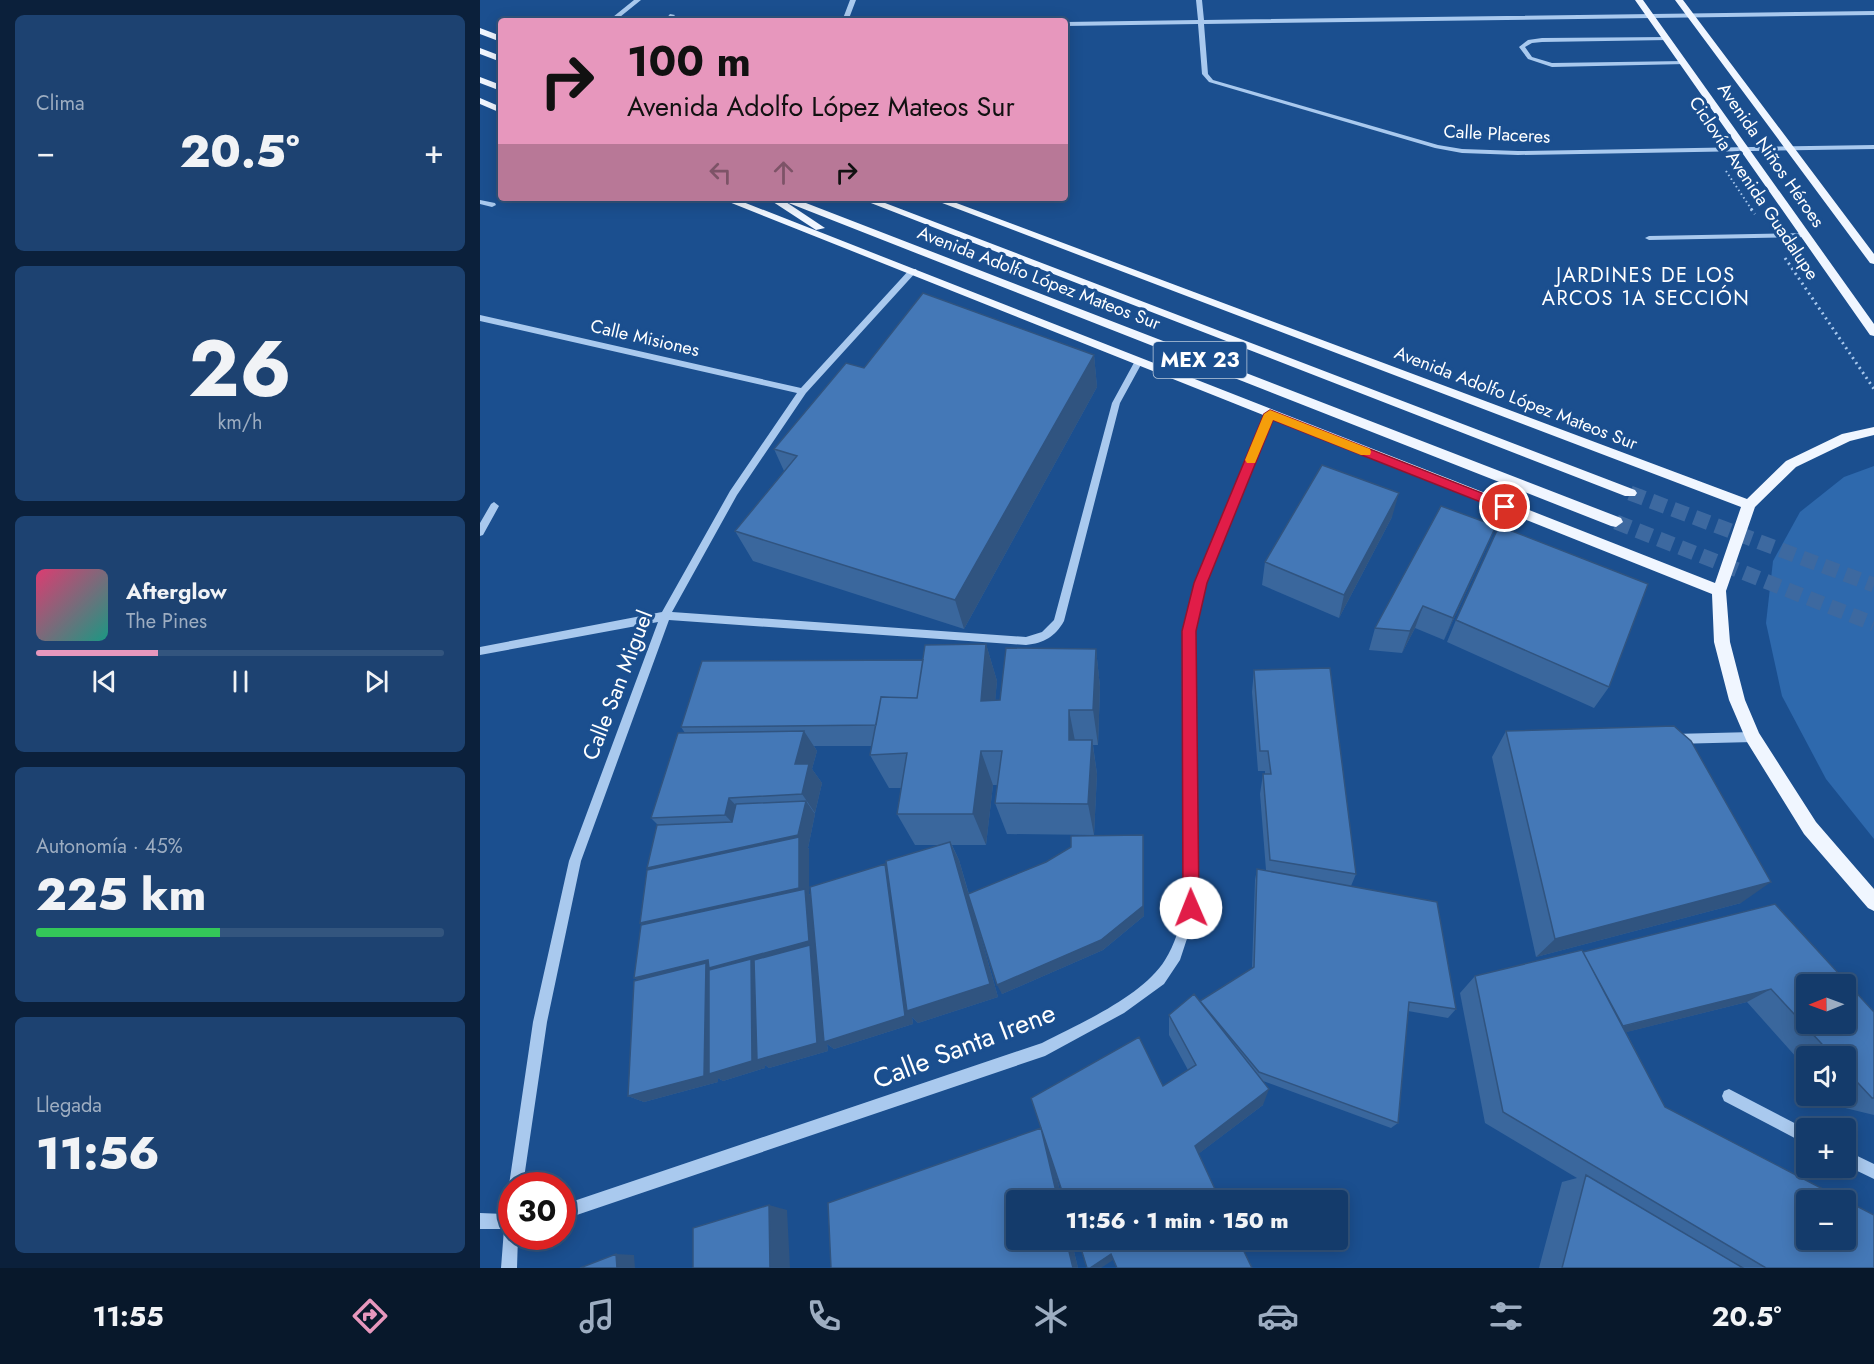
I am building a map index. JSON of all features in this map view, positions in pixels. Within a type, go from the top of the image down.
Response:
[{"type":"main road","name":"Avenida Niños Héroes","points":[[1639,0],[1874,332]]},
{"type":"main road","name":"Avenida Niños Héroes","points":[[1679,0],[1874,261]]},
{"type":"main road","points":[[480,31],[498,38]]},
{"type":"main road","points":[[480,51],[498,58]]},
{"type":"main road","points":[[480,80],[498,87]]},
{"type":"main road","points":[[480,101],[498,109]]},
{"type":"main road","name":"Avenida Adolfo López Mateos Sur","points":[[732,201],[1719,591]]},
{"type":"main road","points":[[777,201],[853,249]]},
{"type":"main road","name":"Avenida Adolfo López Mateos Sur","points":[[792,201],[1616,522]]},
{"type":"main road","name":"Avenida Adolfo López Mateos Sur","points":[[871,201],[1630,493]]},
{"type":"main road","name":"Avenida Adolfo López Mateos Sur","points":[[942,201],[1749,505]]},
{"type":"main road","points":[[1874,431],[1847,437],[1791,464],[1749,505],[1719,591],[1722,642],[1737,700],[1753,737],[1810,828],[1874,902]]},
{"type":"street","points":[[615,18],[638,0]]},
{"type":"street","points":[[846,18],[853,0]]},
{"type":"street","name":"Calle Placeres","points":[[1199,0],[1205,74],[1212,81],[1437,147],[1489,153],[1874,147]]},
{"type":"street","points":[[1068,24],[1874,13]]},
{"type":"street","points":[[1667,39],[1542,40],[1530,41],[1521,47],[1525,55],[1535,61],[1552,65],[1684,63]]},
{"type":"street","points":[[480,202],[492,205]]},
{"type":"street","points":[[1649,238],[1805,235]]},
{"type":"street","name":"Calle San Miguel","points":[[518,1172],[540,1022],[575,861],[665,616],[733,493],[803,390],[913,271]]},
{"type":"street","name":"Calle Misiones","points":[[480,318],[803,390]]},
{"type":"street","points":[[480,651],[665,616],[1026,641],[1041,639],[1053,632],[1059,621],[1116,403],[1139,361]]},
{"type":"street","name":"Calle Santa Irene","points":[[576,1208],[1045,1049],[1116,1010],[1160,978],[1179,946],[1191,908],[1189,631],[1201,583],[1270,414]]},
{"type":"street","points":[[480,532],[494,506]]},
{"type":"street","points":[[1659,739],[1753,737]]},
{"type":"street","points":[[1729,1096],[1796,1132]]},
{"type":"street","points":[[1856,1163],[1874,1172]]},
{"type":"street","points":[[480,1221],[498,1220]]},
{"type":"street","points":[[509,1268],[510,1250]]},
{"type":"path","name":"Ciclovía Avenida Guadalupe","points":[[1712,150],[1874,389]]},
{"type":"shaded area","points":[[1874,466],[1874,839],[1826,779],[1782,696],[1766,623],[1773,561],[1800,512],[1844,477]]},
{"type":"building","points":[[923,293],[1094,355],[955,600],[735,531],[797,456],[774,449],[846,363],[864,368]]},
{"type":"building","points":[[1322,465],[1399,493],[1344,595],[1265,562]]},
{"type":"building","points":[[1441,506],[1496,526],[1453,618],[1423,606],[1410,631],[1375,628]]},
{"type":"building","points":[[1499,526],[1648,584],[1609,687],[1456,620]]},
{"type":"building","points":[[986,644],[981,701],[1000,700],[1006,648],[1096,649],[1093,710],[1069,710],[1069,740],[1092,740],[1088,804],[995,803],[1002,751],[981,751],[973,814],[897,814],[907,753],[870,755],[881,697],[917,698],[925,645]]},
{"type":"building","points":[[923,660],[917,698],[881,697],[876,725],[681,727],[702,661]]},
{"type":"building","points":[[1330,668],[1356,874],[1270,860],[1263,774],[1271,774],[1268,751],[1260,751],[1254,670]]},
{"type":"building","points":[[1674,726],[1691,741],[1771,882],[1555,939],[1506,731]]},
{"type":"building","points":[[804,731],[795,764],[809,764],[802,794],[729,798],[725,815],[651,818],[678,733]]},
{"type":"building","points":[[806,801],[798,835],[647,868],[657,825],[732,822],[736,804]]},
{"type":"building","points":[[1143,835],[1143,906],[1101,940],[997,985],[968,894],[1046,862],[1071,847],[1071,836]]},
{"type":"building","points":[[799,837],[799,888],[640,923],[647,870]]},
{"type":"building","points":[[950,842],[990,984],[907,1011],[886,861]]},
{"type":"building","points":[[885,864],[905,1016],[824,1042],[810,887]]},
{"type":"building","points":[[1257,869],[1437,902],[1456,1009],[1409,1002],[1398,1123],[1259,1072],[1200,1001],[1254,967]]},
{"type":"building","points":[[805,889],[809,941],[709,968],[708,960],[634,978],[641,925]]},
{"type":"building","points":[[1775,904],[1839,974],[1796,974],[1796,1016],[1771,989],[1623,1026],[1583,952]]},
{"type":"building","points":[[810,945],[817,1043],[757,1060],[754,960]]},
{"type":"building","points":[[1582,950],[1665,1107],[1796,1175],[1796,1178],[1802,1178],[1825,1190],[1796,1190],[1796,1250],[1856,1250],[1856,1206],[1874,1215],[1874,1268],[1766,1268],[1503,1112],[1475,976]]},
{"type":"building","points":[[751,959],[752,1061],[709,1074],[709,970]]},
{"type":"building","points":[[706,963],[704,1076],[628,1096],[634,981]]},
{"type":"building","points":[[1856,992],[1874,1012],[1874,1098],[1856,1081],[1856,1046],[1824,1046],[1813,1034],[1856,1034]]},
{"type":"building","points":[[1194,994],[1269,1089],[1195,1146],[1215,1190],[1062,1190],[1031,1098],[1139,1037],[1163,1086],[1196,1065],[1169,1015]]},
{"type":"building","points":[[1041,1128],[1056,1190],[1006,1190],[1006,1250],[1069,1250],[1073,1268],[831,1268],[828,1203]]},
{"type":"building","points":[[1586,1175],[1743,1268],[1562,1268]]},
{"type":"building","points":[[769,1205],[770,1268],[693,1268],[693,1228]]},
{"type":"building","points":[[1081,1250],[1243,1250],[1252,1268],[1117,1268],[1111,1254],[1087,1268]]},
{"type":"building","points":[[616,1254],[617,1268],[580,1268]]},
{"type":"tunnel","points":[[1630,493],[1874,585]]},
{"type":"tunnel","points":[[1616,522],[1874,624]]},
{"type":"slow traffic","points":[[1251,460],[1270,414],[1365,452]]},
{"type":"district","name":"JARDINES DE LOS ARCOS 1A SECCIÓN","points":[[1646,286]]},
{"type":"route","points":[[1191,908],[1189,631],[1201,583],[1270,414],[1505,507]]}]
